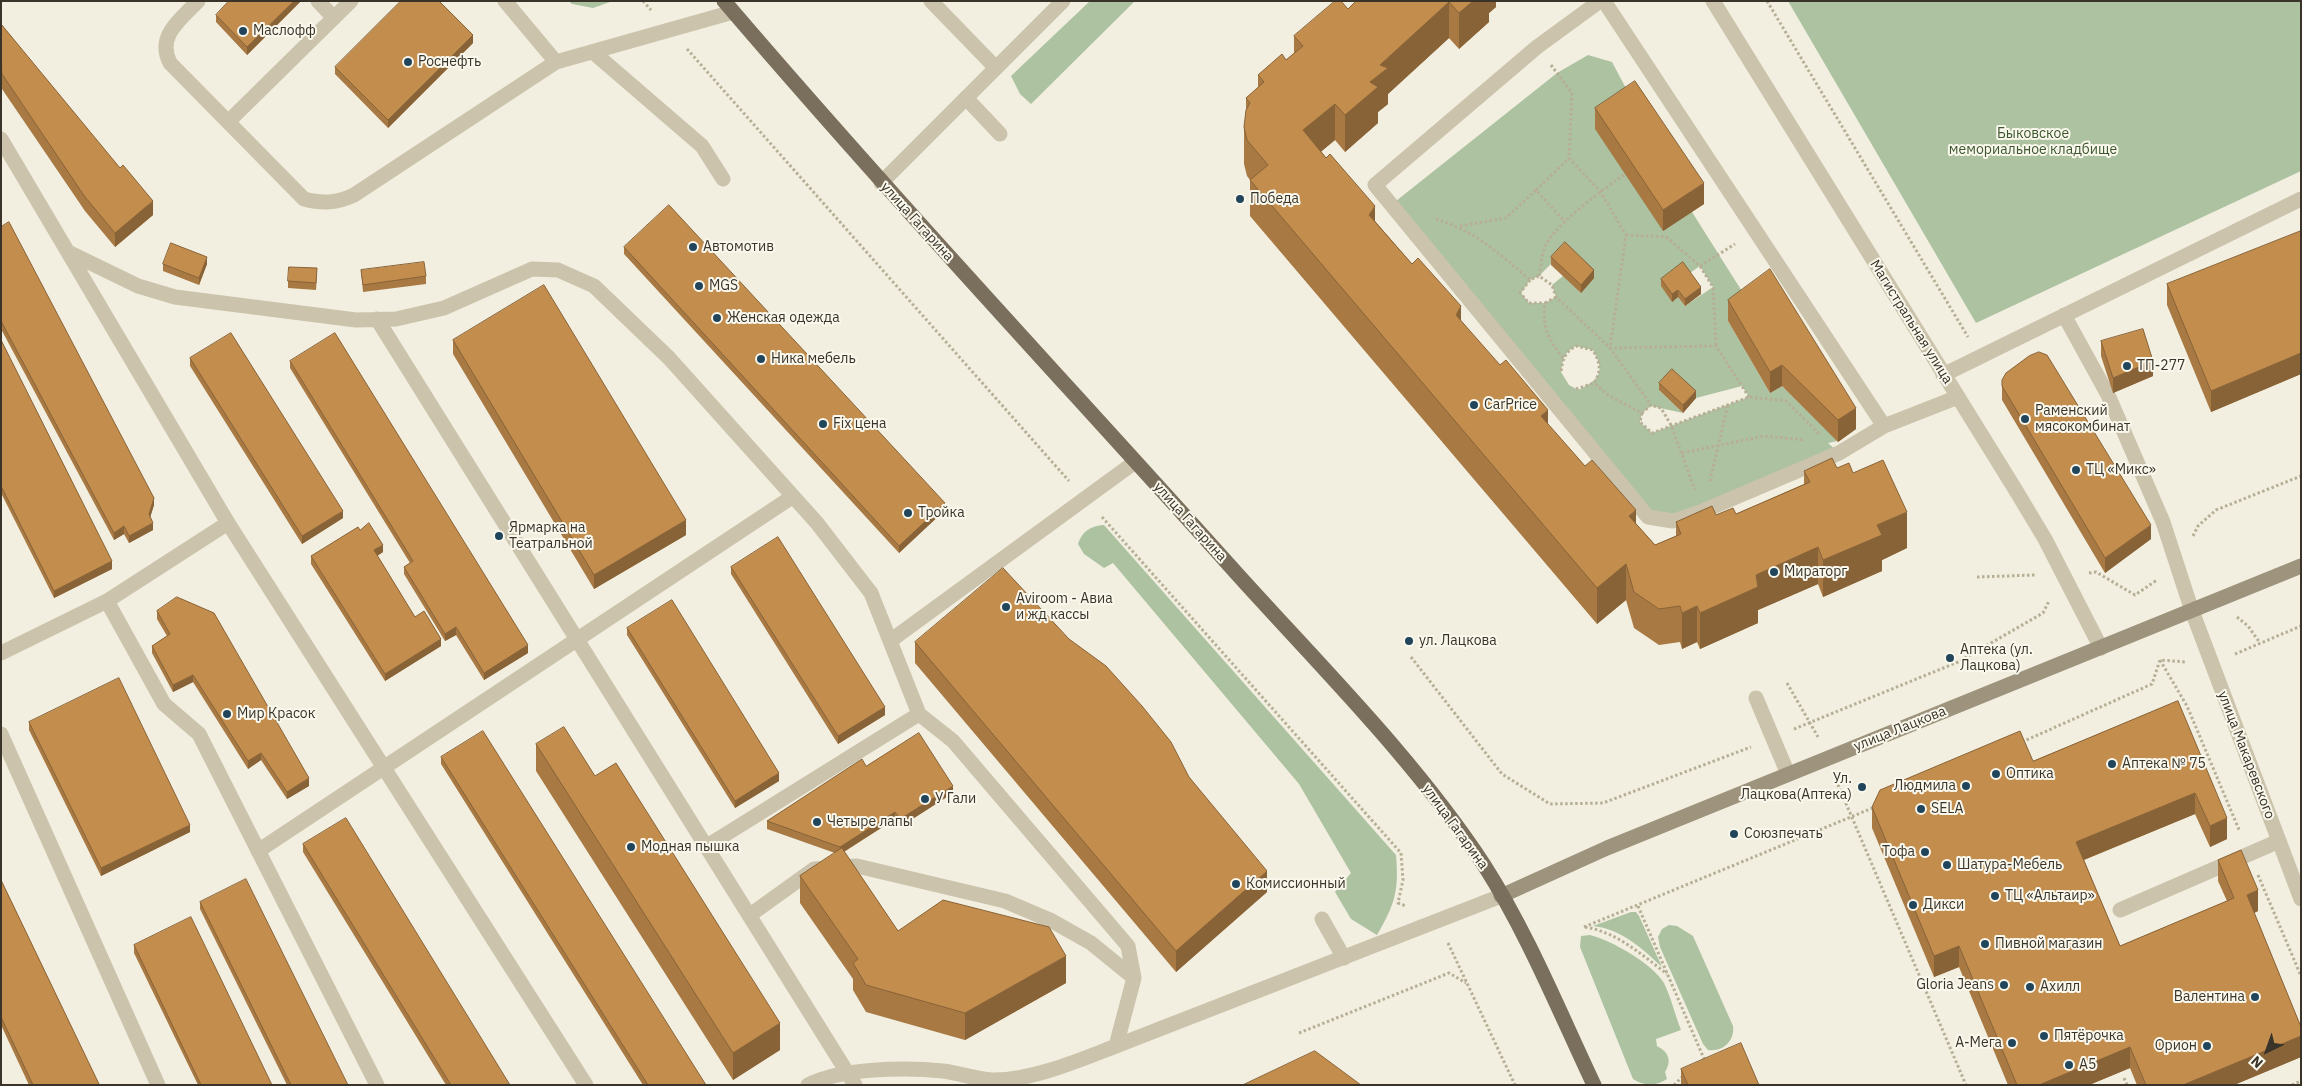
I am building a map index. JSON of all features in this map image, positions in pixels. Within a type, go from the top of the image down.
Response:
[{"type":"main road","name":"улица Гагарина","points":[[728,7],[882,183],[1420,778],[1468,842],[1501,896],[1532,952],[1594,1085]]},
{"type":"street","points":[[198,1],[172,27],[165,45],[166,55],[170,63],[304,198],[318,202],[342,201],[362,190],[556,62],[672,31],[728,7]]},
{"type":"street","points":[[318,1],[334,18]]},
{"type":"street","points":[[228,122],[351,1]]},
{"type":"street","points":[[505,1],[556,62]]},
{"type":"street","points":[[931,1],[996,68]]},
{"type":"street","points":[[882,183],[1063,1]]},
{"type":"street","points":[[1884,426],[1602,1],[1538,47],[1375,185],[1648,517],[1673,520],[1703,511],[1839,453],[1884,426],[1958,397]]},
{"type":"street","name":"Магистральная улица","points":[[1713,1],[2045,539],[2100,648]]},
{"type":"street","points":[[593,52],[702,146],[723,179]]},
{"type":"street","points":[[966,98],[1000,134]]},
{"type":"street","points":[[1,139],[228,523],[586,1085]]},
{"type":"street","points":[[1943,375],[2301,199]]},
{"type":"street","points":[[68,252],[138,286],[176,298],[302,315],[356,320],[396,319],[444,308],[532,269],[558,270],[594,286],[669,358],[792,498],[817,523],[871,593],[919,714],[953,742],[1110,922],[1128,946],[1134,978],[1116,1046]]},
{"type":"street","name":"улица Макаревского","points":[[2064,316],[2108,395],[2163,522],[2192,611],[2301,899]]},
{"type":"street","points":[[377,319],[853,1079]]},
{"type":"street","points":[[890,642],[1135,462]]},
{"type":"street","points":[[258,850],[792,498]]},
{"type":"street","points":[[1,653],[108,601],[228,523]]},
{"type":"street","name":"улица Лацкова","points":[[1501,896],[1607,848],[2301,566]]},
{"type":"street","points":[[108,601],[164,704],[200,734],[377,1085]]},
{"type":"street","points":[[1756,698],[1788,774]]},
{"type":"street","points":[[707,846],[919,714]]},
{"type":"street","points":[[1,734],[158,1085]]},
{"type":"street","points":[[2120,910],[2249,852],[2279,841]]},
{"type":"street","points":[[750,915],[814,869],[857,866],[1006,901],[1052,921],[1091,943],[1134,978]]},
{"type":"street","points":[[808,1085],[816,1080],[853,1079],[902,1068],[942,1071],[992,1080],[1042,1078],[1116,1046],[1501,896]]},
{"type":"street","points":[[1322,919],[1344,958]]},
{"type":"path","points":[[1767,1],[1980,357]]},
{"type":"path","points":[[672,31],[724,93],[1401,853],[1403,880],[1398,903]]},
{"type":"path","points":[[1460,226],[1506,218],[1569,158],[1572,93],[1538,47]]},
{"type":"path","points":[[1569,158],[1600,191],[1626,235],[1610,348]]},
{"type":"path","points":[[1539,276],[1544,248],[1565,222],[1600,191],[1625,174]]},
{"type":"path","points":[[1536,190],[1565,222]]},
{"type":"path","points":[[1434,218],[1460,226],[1492,247],[1530,280]]},
{"type":"path","points":[[1700,266],[1756,232]]},
{"type":"path","points":[[1626,235],[1666,238],[1700,266],[1713,287],[1716,346],[1749,396]]},
{"type":"path","points":[[1539,276],[1552,285],[1556,297],[1610,348],[1651,406],[1661,408],[1671,425],[1703,511]]},
{"type":"path","points":[[1539,276],[1530,280],[1520,293],[1529,303],[1545,303],[1556,297]]},
{"type":"path","points":[[1545,303],[1543,319],[1550,342],[1563,358]]},
{"type":"path","points":[[1562,377],[1563,358],[1568,350],[1576,346],[1593,350],[1600,362],[1600,372],[1594,382],[1609,396],[1642,413]]},
{"type":"path","points":[[1610,348],[1716,346]]},
{"type":"path","points":[[1651,406],[1642,413],[1640,422],[1652,433],[1749,396],[1786,401],[1839,453]]},
{"type":"path","points":[[1703,511],[1728,404]]},
{"type":"path","points":[[1682,453],[1764,436],[1827,442]]},
{"type":"path","points":[[1977,578],[2040,574]]},
{"type":"path","points":[[1411,657],[1502,774],[1550,804],[1603,803],[1773,738],[1958,662],[2043,613],[2062,574]]},
{"type":"path","points":[[2217,601],[2248,626],[2260,643]]},
{"type":"path","points":[[2160,660],[2212,665],[2301,626]]},
{"type":"path","points":[[2015,745],[2152,684],[2160,660]]},
{"type":"path","points":[[2160,660],[2187,706],[2301,976]]},
{"type":"path","points":[[1787,684],[1810,722]]},
{"type":"path","points":[[1668,975],[1619,939],[1602,930],[1584,927],[1878,806]]},
{"type":"path","points":[[1850,818],[1856,823],[1966,1085]]},
{"type":"path","points":[[1638,906],[1705,1063]]},
{"type":"path","points":[[1298,1033],[1449,973],[1467,983],[1515,1085]]},
{"type":"path","points":[[1696,1067],[1714,1059]]},
{"type":"path","points":[[1674,1085],[1688,1071]]},
{"type":"path","points":[[2124,1078],[2127,1085]]},
{"type":"path","points":[[2292,1085],[2301,1081]]},
{"type":"green space","points":[[569,1],[613,1],[593,8],[572,4]]},
{"type":"green space","points":[[1090,1],[1135,1],[1031,104],[1020,94],[1011,76]]},
{"type":"green space","name":"Быковское мемориальное кладбище","points":[[1788,1],[2301,1],[2301,171],[1976,323]]},
{"type":"green space","points":[[1588,55],[1612,62],[1692,212],[1750,304],[1728,321],[1770,393],[1782,386],[1838,441],[1828,443],[1839,453],[1703,511],[1648,517],[1391,205],[1557,73]],"holes":[[[1565,250],[1563,276],[1552,285],[1556,297],[1545,303],[1529,303],[1521,293],[1530,280],[1539,276]],[[1700,266],[1713,287],[1685,306],[1678,297],[1687,275]],[[1576,346],[1593,350],[1599,365],[1600,370],[1595,379],[1578,390],[1569,385],[1561,372],[1562,363],[1569,351]],[[1742,386],[1749,397],[1652,433],[1640,422],[1642,413],[1651,406],[1683,413],[1659,390],[1696,398]]]},
{"type":"green space","points":[[1104,525],[1396,855],[1397,878],[1392,906],[1377,935],[1351,919],[1335,892],[1351,873],[1299,784],[1113,563],[1104,568],[1084,554],[1078,544],[1082,536],[1091,528]]},
{"type":"green space","points":[[1631,912],[1636,912],[1639,916],[1662,967],[1639,946],[1622,935],[1593,926]]},
{"type":"green space","points":[[1669,925],[1677,926],[1693,936],[1733,1026],[1730,1041],[1719,1049],[1708,1050],[1703,1044],[1660,947],[1658,937],[1662,929]]},
{"type":"green space","points":[[1590,935],[1620,947],[1631,954],[1651,968],[1664,983],[1681,1030],[1656,1039],[1657,1046],[1668,1057],[1669,1061],[1665,1072],[1667,1079],[1654,1084],[1646,1084],[1633,1079],[1580,947],[1581,936]]},
{"type":"building","points":[[229,1],[294,1],[247,47],[216,15]]},
{"type":"building","points":[[401,1],[439,1],[473,35],[388,120],[335,67]]},
{"type":"building","points":[[1335,1],[1341,1],[1348,9],[1356,1],[1473,1],[1459,13],[1449,2],[1380,65],[1388,68],[1370,82],[1378,87],[1345,115],[1335,104],[1303,130],[1326,158],[1330,154],[1375,206],[1369,215],[1412,264],[1418,258],[1461,306],[1456,315],[1500,365],[1506,360],[1548,410],[1541,416],[1585,466],[1592,460],[1636,510],[1629,516],[1655,545],[1681,534],[1676,522],[1712,506],[1716,515],[1733,508],[1736,514],[1810,482],[1804,471],[1832,458],[1837,468],[1849,463],[1853,473],[1883,460],[1907,512],[1877,525],[1882,535],[1823,560],[1818,547],[1756,575],[1758,587],[1700,613],[1697,606],[1682,613],[1680,606],[1659,609],[1634,592],[1626,564],[1597,588],[1250,180],[1268,165],[1247,140],[1244,127],[1246,110],[1250,103],[1246,98],[1264,82],[1258,75],[1282,54],[1286,60],[1303,46],[1294,36]]},
{"type":"building","points":[[1,24],[120,168],[123,165],[153,201],[115,233],[85,197],[2,74]]},
{"type":"building","points":[[1635,81],[1704,183],[1663,210],[1595,108]]},
{"type":"building","points":[[669,205],[945,503],[899,546],[624,247]]},
{"type":"building","points":[[9,222],[154,498],[149,514],[153,523],[129,536],[124,526],[114,533],[1,321],[1,227]]},
{"type":"building","points":[[2301,231],[2301,353],[2211,391],[2167,284]]},
{"type":"building","points":[[1565,242],[1594,270],[1581,285],[1551,257]]},
{"type":"building","points":[[171,243],[207,257],[199,278],[163,264]]},
{"type":"building","points":[[424,262],[426,276],[363,285],[361,270]]},
{"type":"building","points":[[1683,262],[1701,287],[1685,299],[1678,290],[1672,294],[1661,279]]},
{"type":"building","points":[[289,267],[317,268],[316,283],[288,281]]},
{"type":"building","points":[[1770,269],[1856,408],[1838,420],[1782,365],[1770,372],[1728,300]]},
{"type":"building","points":[[544,285],[686,520],[594,575],[453,340]]},
{"type":"building","points":[[2143,329],[2153,361],[2113,378],[2101,341]]},
{"type":"building","points":[[231,333],[343,511],[302,536],[190,358]]},
{"type":"building","points":[[335,333],[528,645],[484,673],[456,627],[445,634],[404,567],[413,561],[290,361]]},
{"type":"building","points":[[1,340],[112,561],[54,591],[1,486]]},
{"type":"building","name":"ТЦ «Микс»","points":[[2039,352],[2047,355],[2151,525],[2105,558],[2002,386],[2002,380],[2006,373],[2029,356]]},
{"type":"building","points":[[1672,369],[1696,391],[1683,405],[1659,383]]},
{"type":"building","points":[[369,523],[383,545],[374,550],[415,617],[424,611],[441,639],[385,674],[311,556],[358,527],[360,530]]},
{"type":"building","points":[[778,537],[885,707],[838,736],[731,567]]},
{"type":"building","points":[[1003,568],[1069,639],[1106,666],[1142,706],[1171,742],[1189,777],[1267,871],[1176,951],[915,642]]},
{"type":"building","points":[[177,597],[214,613],[309,778],[287,792],[261,753],[248,761],[193,675],[173,685],[152,646],[170,634],[157,611]]},
{"type":"building","points":[[672,600],[779,773],[735,801],[627,628]]},
{"type":"building","points":[[119,678],[190,825],[101,868],[29,722]]},
{"type":"building","name":"ТЦ «Альтаир»","points":[[2178,701],[2227,818],[2210,826],[2195,793],[2076,842],[2120,946],[2234,898],[2218,860],[2241,850],[2258,890],[2247,895],[2301,1027],[2301,1036],[2183,1085],[2146,1085],[2130,1047],[2039,1085],[2017,1085],[1959,946],[1934,956],[1872,807],[1880,790],[2020,731],[2033,761]]},
{"type":"building","points":[[564,727],[595,776],[616,763],[780,1023],[733,1053],[536,744]]},
{"type":"building","points":[[483,731],[706,1085],[648,1085],[441,757]]},
{"type":"building","points":[[919,733],[953,786],[900,819],[895,812],[840,847],[767,821],[862,759],[866,766]]},
{"type":"building","points":[[346,818],[510,1085],[451,1085],[303,844]]},
{"type":"building","points":[[842,848],[898,931],[943,900],[1049,927],[1066,956],[965,1013],[866,985],[853,963],[858,959],[800,876]]},
{"type":"building","points":[[246,879],[348,1085],[291,1085],[200,902]]},
{"type":"building","points":[[1,880],[99,1084],[97,1085],[33,1085],[1,1017]]},
{"type":"building","points":[[191,917],[272,1085],[201,1085],[134,945]]},
{"type":"building","points":[[1741,1043],[1759,1085],[1688,1085],[1681,1069]]},
{"type":"building","points":[[1315,1051],[1361,1085],[1243,1085]]},
{"type":"place","name":"Маслофф","points":[[243,31]]},
{"type":"place","name":"Роснефть","points":[[408,62]]},
{"type":"place","name":"Победа","points":[[1240,199]]},
{"type":"place","name":"Автомотив","points":[[693,247]]},
{"type":"place","name":"MGS","points":[[699,286]]},
{"type":"place","name":"Женская одежда","points":[[717,318]]},
{"type":"place","name":"Ника мебель","points":[[761,359]]},
{"type":"place","name":"ТП-277","points":[[2127,366]]},
{"type":"place","name":"CarPrice","points":[[1474,405]]},
{"type":"place","name":"Раменский мясокомбинат","points":[[2025,419]]},
{"type":"place","name":"Fix цена","points":[[823,424]]},
{"type":"place","name":"ТЦ «Микс»","points":[[2076,470]]},
{"type":"place","name":"Тройка","points":[[908,513]]},
{"type":"place","name":"Ярмарка на Театральной","points":[[499,536]]},
{"type":"place","name":"Мираторг","points":[[1774,572]]},
{"type":"place","name":"Aviroom - Авиа и жд кассы","points":[[1006,607]]},
{"type":"place","name":"ул. Лацкова","points":[[1409,641]]},
{"type":"place","name":"Аптека (ул. Лацкова)","points":[[1950,658]]},
{"type":"place","name":"Мир Красок","points":[[227,714]]},
{"type":"place","name":"Аптека № 75","points":[[2112,764]]},
{"type":"place","name":"Оптика","points":[[1996,774]]},
{"type":"place","name":"Людмила","points":[[1966,786]]},
{"type":"place","name":"Ул. Лацкова(Аптека)","points":[[1862,787]]},
{"type":"place","name":"У Гали","points":[[925,799]]},
{"type":"place","name":"SELA","points":[[1921,809]]},
{"type":"place","name":"Четыре лапы","points":[[817,822]]},
{"type":"place","name":"Союзпечать","points":[[1734,834]]},
{"type":"place","name":"Модная пышка","points":[[631,847]]},
{"type":"place","name":"Тофа","points":[[1925,852]]},
{"type":"place","name":"Шатура-Мебель","points":[[1947,865]]},
{"type":"place","name":"Комиссионный","points":[[1236,884]]},
{"type":"place","name":"ТЦ «Альтаир»","points":[[1995,896]]},
{"type":"place","name":"Дикси","points":[[1913,905]]},
{"type":"place","name":"Пивной магазин","points":[[1985,944]]},
{"type":"place","name":"Gloria Jeans","points":[[2004,985]]},
{"type":"place","name":"Ахилл","points":[[2030,987]]},
{"type":"place","name":"Валентина","points":[[2255,997]]},
{"type":"place","name":"Пятёрочка","points":[[2044,1036]]},
{"type":"place","name":"А-Мега","points":[[2012,1043]]},
{"type":"place","name":"Орион","points":[[2207,1046]]},
{"type":"place","name":"А5","points":[[2069,1065]]}]
